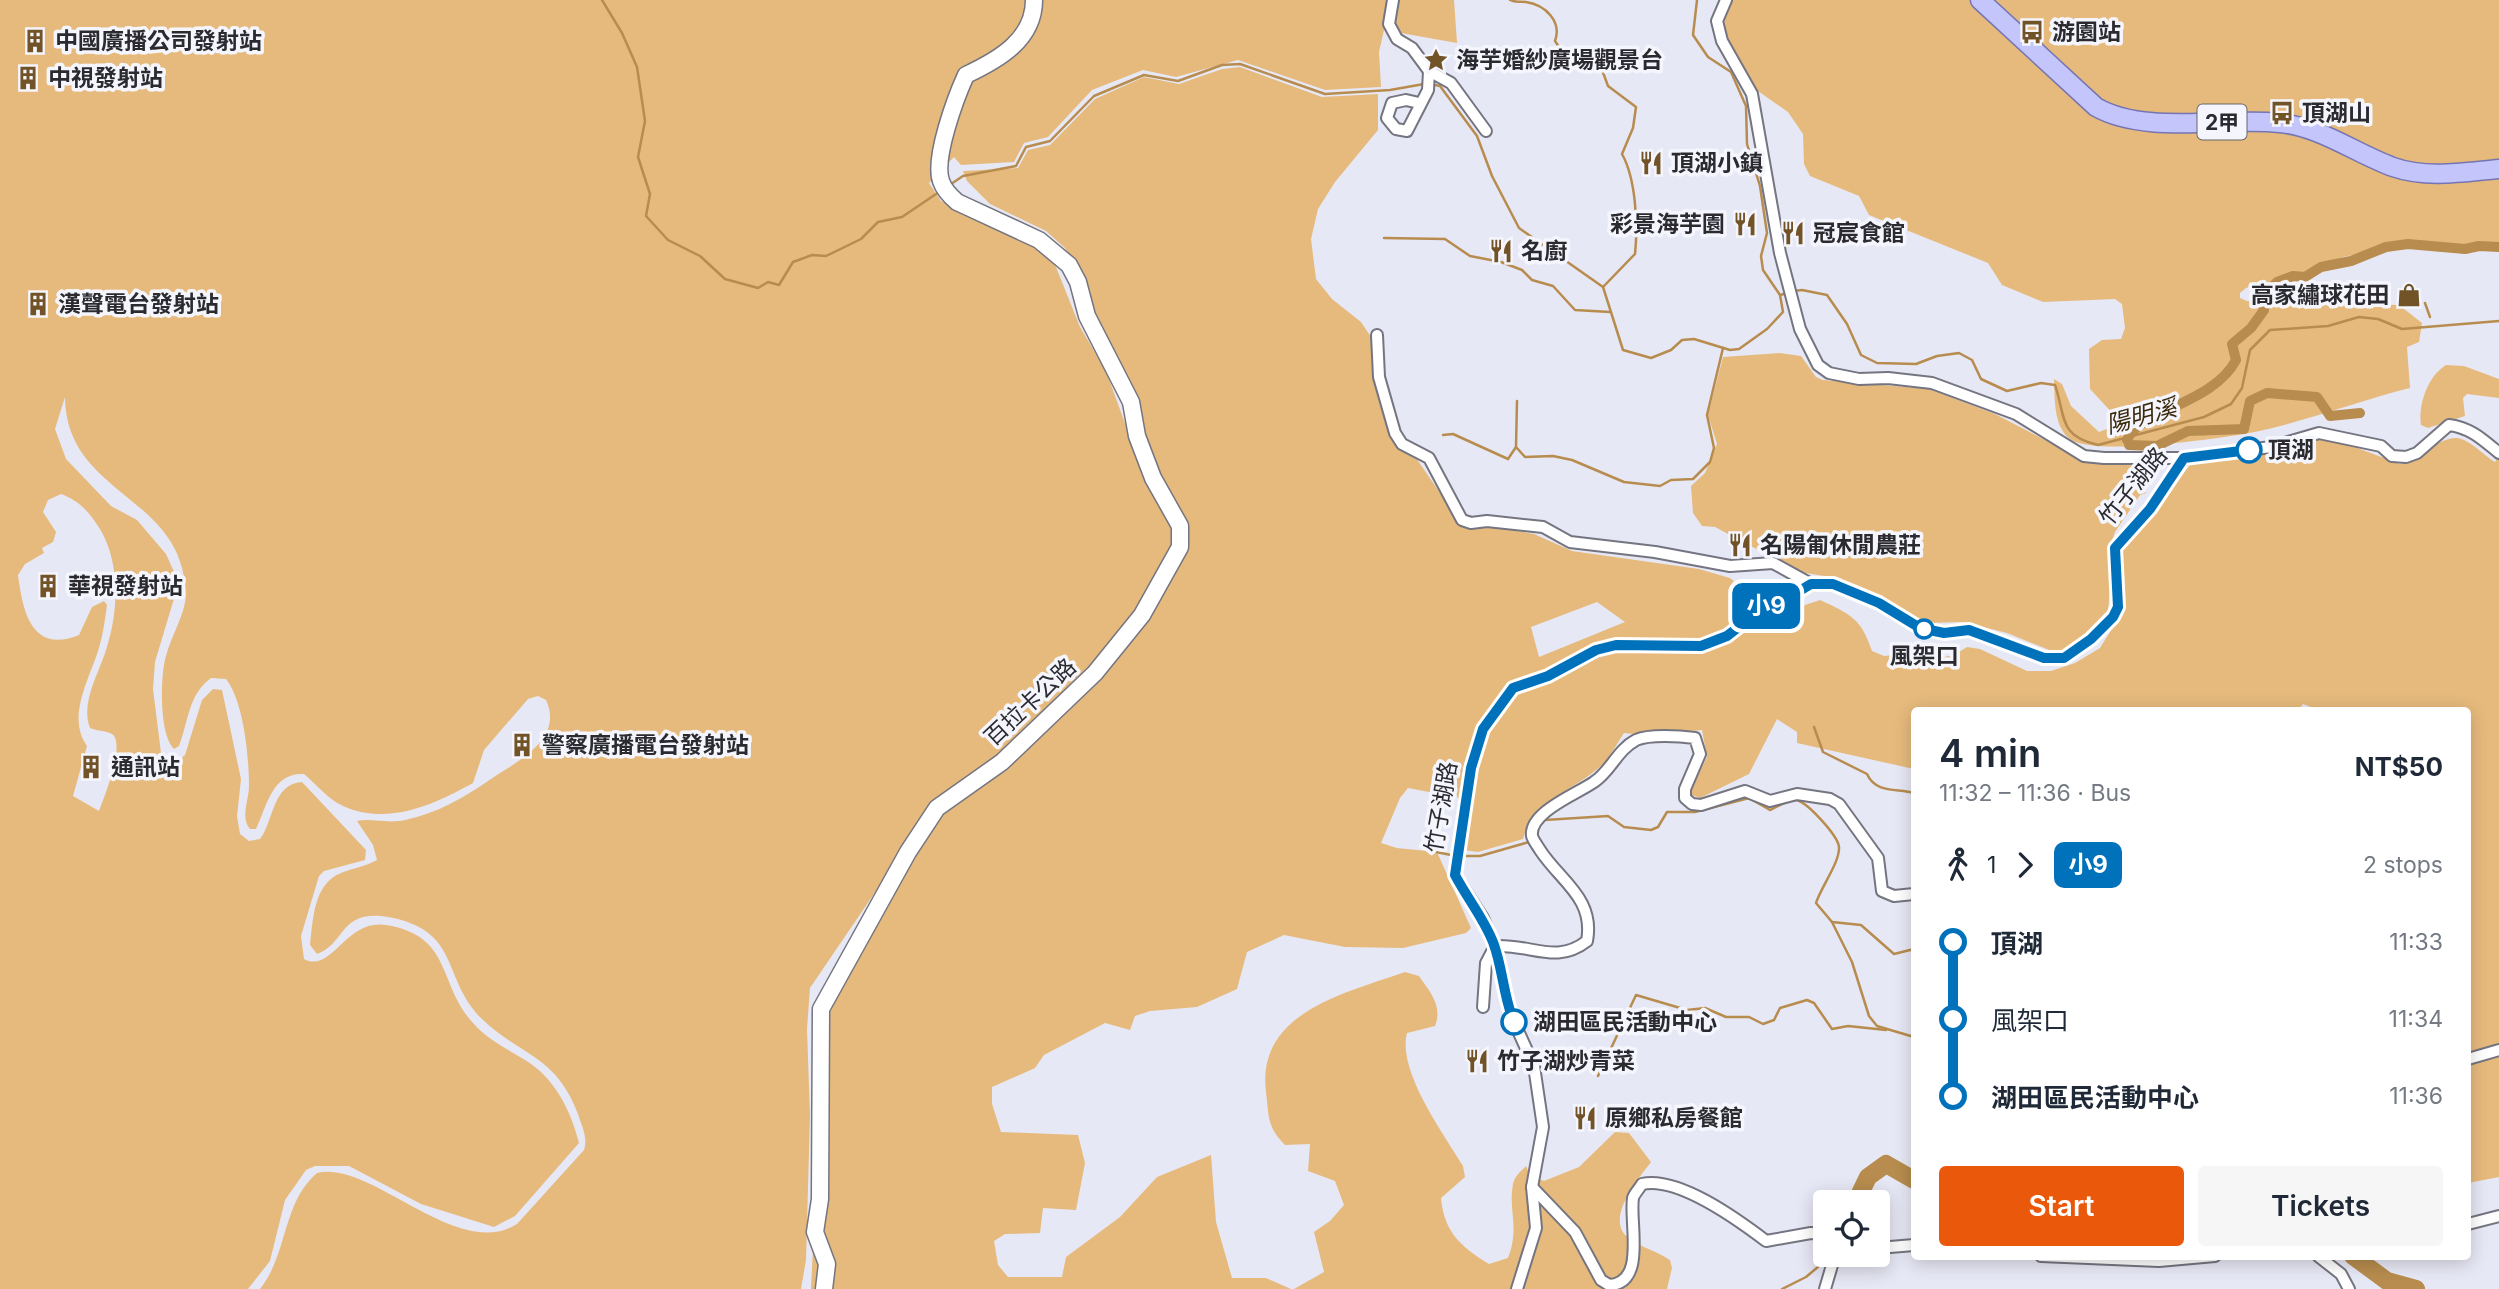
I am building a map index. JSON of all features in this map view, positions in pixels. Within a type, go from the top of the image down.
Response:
[{"type":"main road","name":"百拉卡公路","points":[[824,1289],[827,1264],[816,1232],[820,1199],[821,1009],[908,852],[937,808],[1002,762],[1095,673],[1142,615],[1180,547],[1180,526],[1153,478],[1137,436],[1131,402],[1087,316],[1078,282],[1069,265],[1039,240],[957,202],[948,194],[939,172],[942,149],[965,75],[988,64],[1021,38],[1034,20],[1034,0]]},
{"type":"main road","name":"2甲","points":[[1980,0],[2105,112],[2150,121],[2292,124],[2393,167],[2412,172],[2499,169]]},
{"type":"street","points":[[1393,0],[1389,24],[1397,39],[1412,48],[1429,78],[1451,83],[1486,131]]},
{"type":"street","points":[[1726,0],[1717,21],[1722,41],[1752,94],[1780,253],[1806,344],[1818,365],[1829,373],[1859,379],[1888,378],[1932,383],[2016,414],[2084,456],[2184,458]]},
{"type":"street","points":[[1419,103],[1429,78]]},
{"type":"street","points":[[1377,335],[1379,377],[1395,433],[1402,444],[1429,458],[1462,520],[1471,523],[1487,521],[1543,527],[1570,542],[1655,552],[1730,566],[1773,563],[1811,584]]},
{"type":"street","name":"竹子湖路","points":[[1517,1289],[1536,1228],[1532,1187],[1543,1127],[1534,1066],[1510,1013],[1494,946],[1483,918],[1455,875],[1471,768],[1483,729],[1513,688],[1548,676],[1596,650],[1616,645],[1701,646],[1727,636],[1771,602],[1786,599],[1811,584],[1833,584],[1879,603],[1920,628],[1944,633],[1969,630],[2044,658],[2064,658],[2091,639],[2113,617],[2118,607],[2115,548],[2150,509],[2184,458],[2271,447],[2319,433],[2381,446],[2392,456],[2406,457],[2417,453],[2449,425],[2466,428],[2499,453]]},
{"type":"street","points":[[1483,1007],[1486,963],[1494,946],[1518,944],[1559,954],[1572,952],[1587,941],[1589,929],[1580,896],[1547,860],[1532,838],[1533,826],[1538,816],[1597,780],[1623,748],[1638,738],[1695,738],[1700,754],[1685,789],[1685,798],[1692,804],[1701,805],[1745,791],[1770,801],[1797,794],[1830,799],[1839,804],[1878,858],[1882,891],[1894,896],[1911,894]]},
{"type":"street","points":[[2471,1058],[2499,1050]]},
{"type":"street","points":[[1532,1187],[1575,1232],[1601,1280],[1609,1285],[1623,1283],[1629,1276],[1635,1239],[1633,1197],[1642,1184],[1664,1182],[1741,1222],[1766,1241],[1813,1233]]},
{"type":"street","points":[[2471,1223],[2499,1216]]},
{"type":"street","points":[[1890,1247],[1911,1245]]},
{"type":"street","points":[[2136,1260],[2171,1260]]},
{"type":"street","points":[[2323,1260],[2341,1274],[2349,1289]]},
{"type":"street","points":[[1825,1289],[1831,1267]]},
{"type":"shaded area","points":[[0,0],[1454,0],[1457,43],[1384,30],[1379,52],[1381,87],[1325,90],[1238,60],[1176,77],[1143,70],[1092,90],[1048,137],[1024,143],[1014,162],[961,165],[954,157],[929,183],[941,201],[1041,247],[1054,262],[1080,327],[1106,371],[1139,462],[1174,529],[1176,543],[1146,601],[1094,668],[1042,720],[954,790],[899,857],[810,988],[807,1029],[810,1115],[806,1260],[801,1289],[260,1289],[276,1260],[297,1199],[317,1173],[339,1173],[363,1181],[442,1221],[468,1230],[493,1232],[517,1224],[584,1150],[585,1136],[578,1114],[559,1079],[536,1058],[481,1018],[460,987],[439,944],[428,932],[411,923],[372,916],[352,923],[333,943],[317,954],[310,945],[316,904],[325,886],[341,873],[377,860],[373,845],[357,821],[405,820],[439,809],[460,798],[514,765],[535,747],[549,726],[550,714],[546,700],[538,696],[528,699],[484,750],[473,783],[442,799],[393,813],[360,812],[333,800],[304,774],[293,775],[278,784],[256,829],[250,829],[245,814],[249,786],[244,731],[237,701],[226,679],[211,678],[198,692],[179,746],[174,749],[166,731],[162,704],[164,665],[186,595],[182,568],[172,543],[156,523],[97,471],[81,451],[70,427],[65,397],[55,429],[66,459],[111,506],[137,520],[166,554],[175,574],[176,592],[155,662],[153,689],[161,753],[169,759],[179,760],[185,755],[202,700],[213,689],[222,690],[241,779],[237,816],[240,834],[249,841],[260,839],[279,796],[292,784],[302,782],[366,850],[365,860],[324,871],[319,876],[301,936],[304,959],[314,962],[323,959],[360,929],[372,925],[386,925],[423,939],[441,963],[462,1008],[473,1023],[491,1039],[536,1067],[553,1086],[566,1107],[579,1143],[515,1216],[494,1227],[421,1204],[349,1166],[315,1166],[306,1170],[285,1200],[270,1261],[248,1289],[0,1289]],"holes":[[[61,494],[74,500],[92,517],[107,543],[115,575],[115,608],[109,641],[87,710],[90,728],[110,733],[116,739],[113,771],[99,811],[73,796],[87,746],[81,735],[79,710],[100,643],[107,605],[104,601],[92,607],[79,635],[50,639],[40,634],[27,616],[18,575],[25,564],[44,553],[42,548],[53,542],[56,532],[43,512],[48,500]]]},
{"type":"shaded area","points":[[1731,0],[2499,0],[2499,247],[2388,248],[2343,257],[2299,275],[2246,288],[2240,293],[2240,298],[2247,301],[2399,305],[2422,323],[2419,342],[2407,347],[2410,388],[2255,432],[2160,445],[2084,444],[2070,439],[2060,427],[2054,379],[2062,384],[2071,406],[2099,432],[2109,428],[2116,417],[2090,389],[2089,349],[2102,340],[2121,339],[2125,328],[2122,304],[2115,299],[2043,302],[2002,285],[1988,263],[1869,215],[1859,196],[1810,176],[1804,164],[1803,134],[1788,112],[1755,89],[1727,39],[1723,25]]},
{"type":"shaded area","points":[[1240,67],[1322,97],[1378,94],[1378,130],[1335,182],[1318,209],[1311,239],[1316,279],[1332,299],[1361,322],[1377,346],[1382,401],[1395,443],[1416,458],[1463,526],[1494,527],[1534,534],[1572,551],[1699,569],[1730,578],[1741,587],[1757,591],[1793,609],[1820,600],[1853,618],[1859,624],[1872,651],[1884,656],[1912,653],[1944,657],[1954,655],[1967,647],[1980,649],[2027,671],[2051,671],[2075,663],[2100,648],[2124,609],[2119,571],[2123,546],[2155,513],[2191,463],[2274,451],[2318,439],[2344,443],[2400,464],[2441,442],[2457,438],[2468,442],[2495,462],[2499,456],[2499,1177],[2471,1182],[2471,707],[2311,707],[2303,704],[2300,707],[1911,707],[1911,768],[1797,743],[1797,732],[1777,719],[1749,774],[1700,798],[1692,795],[1691,790],[1707,757],[1702,730],[1644,735],[1624,733],[1602,765],[1545,805],[1528,826],[1523,839],[1478,852],[1463,850],[1470,814],[1461,798],[1408,788],[1400,798],[1381,843],[1397,848],[1437,852],[1471,928],[1466,933],[1403,948],[1345,947],[1284,935],[1247,952],[1237,989],[1197,1007],[1150,1011],[1135,1016],[1130,1030],[1105,1023],[1044,1055],[1035,1068],[992,1087],[992,1104],[1001,1132],[1078,1135],[1085,1163],[1076,1210],[1043,1208],[1040,1233],[1005,1234],[994,1241],[998,1265],[1008,1277],[1062,1277],[1066,1257],[1120,1217],[1157,1177],[1211,1155],[1216,1222],[1232,1278],[1266,1278],[1291,1289],[811,1289],[816,1004],[820,992],[910,855],[955,798],[1115,656],[1184,535],[1140,437],[1129,386],[1095,317],[1082,276],[1065,248],[1046,231],[990,204],[967,181],[963,171],[1018,168],[1028,150],[1050,145],[1095,99],[1144,77],[1179,84],[1222,69]],"holes":[[[1597,602],[1625,622],[1539,657],[1531,627]]]},
{"type":"shaded area","points":[[1780,353],[1801,356],[1816,377],[1823,380],[1929,389],[1995,414],[2082,459],[2096,463],[2141,464],[2143,468],[2135,472],[2146,493],[2140,495],[2115,532],[2108,553],[2108,610],[2068,651],[2054,652],[2007,633],[1963,622],[1926,623],[1880,595],[1830,577],[1800,572],[1715,527],[1702,526],[1693,513],[1691,486],[1705,473],[1717,444],[1708,415],[1723,357]]},
{"type":"shaded area","points":[[2446,365],[2464,366],[2499,379],[2499,398],[2467,394],[2463,398],[2465,416],[2428,428],[2421,425],[2423,400],[2429,383]]},
{"type":"shaded area","points":[[1405,972],[1419,976],[1436,1006],[1435,1026],[1407,1033],[1406,1048],[1415,1083],[1424,1102],[1463,1166],[1465,1177],[1441,1198],[1450,1229],[1462,1245],[1489,1264],[1508,1258],[1514,1228],[1513,1184],[1520,1172],[1526,1166],[1530,1175],[1544,1181],[1579,1167],[1615,1132],[1629,1133],[1651,1162],[1632,1189],[1621,1211],[1622,1231],[1639,1245],[1670,1260],[1672,1268],[1667,1289],[1294,1289],[1324,1272],[1314,1232],[1330,1221],[1344,1205],[1335,1181],[1308,1171],[1310,1144],[1285,1145],[1275,1133],[1270,1121],[1266,1092],[1267,1065],[1275,1042],[1290,1024],[1332,998]]},
{"type":"waterway","points":[[602,0],[622,33],[637,67],[645,121],[638,157],[650,194],[646,216],[668,240],[700,256],[725,279],[758,288],[768,282],[779,285],[793,262],[812,255],[826,256],[861,239],[878,222],[902,217],[939,192]]},
{"type":"waterway","points":[[1510,0],[1533,4],[1546,11],[1554,21],[1557,34],[1555,41],[1562,51],[1601,67],[1608,86],[1636,107],[1633,128],[1622,154],[1627,164],[1635,202],[1635,254],[1603,287]]},
{"type":"waterway","name":"陽明溪","points":[[1697,0],[1693,35],[1708,57],[1731,72],[1746,106],[1747,144],[1760,186],[1767,233],[1761,256],[1763,270],[1780,295],[1788,293]]},
{"type":"waterway","points":[[951,184],[963,176],[1016,166],[1026,147],[1050,141],[1094,96],[1144,75],[1178,81],[1222,65],[1240,64],[1325,94],[1390,90],[1424,84]]},
{"type":"waterway","points":[[1430,84],[1440,86],[1477,136],[1492,176],[1519,228],[1603,287],[1623,350],[1651,358],[1671,350],[1682,340],[1694,339],[1730,350],[1739,349],[1767,329],[1783,312],[1780,295]]},
{"type":"waterway","points":[[1384,238],[1445,239],[1470,256],[1501,262],[1522,270],[1532,280],[1553,286],[1575,310],[1610,312]]},
{"type":"waterway","points":[[2127,440],[2145,421],[2194,397],[2225,375],[2236,360],[2232,344],[2251,328],[2264,310],[2265,294],[2277,282],[2293,276],[2305,277],[2321,267],[2351,261],[2386,247],[2408,244],[2465,249],[2479,246],[2499,247]]},
{"type":"waterway","name":"陽明溪","points":[[1794,291],[1827,295],[1847,324],[1861,355],[1877,363],[1916,364],[1937,356],[1959,353],[1972,360],[1981,379],[2007,391],[2041,383],[2055,385],[2063,416],[2070,430],[2085,441],[2098,445],[2204,417],[2231,404],[2242,388],[2250,350],[2270,330],[2328,326],[2359,317],[2378,319],[2402,329],[2499,321]]},
{"type":"waterway","points":[[2425,303],[2430,317]]},
{"type":"waterway","points":[[1443,435],[1453,434],[1508,459],[1516,447],[1525,457],[1553,456],[1572,460],[1624,482],[1660,486],[1671,480],[1693,479],[1710,462],[1714,448],[1707,415],[1723,348]]},
{"type":"waterway","points":[[2129,445],[2157,446],[2188,431],[2244,429],[2250,401],[2267,393],[2317,397],[2330,416],[2360,413]]},
{"type":"waterway","points":[[1516,447],[1517,401]]},
{"type":"waterway","points":[[1814,727],[1823,752],[1867,774],[1876,785],[1911,793]]},
{"type":"waterway","points":[[1545,820],[1608,816],[1624,827],[1651,830],[1658,827],[1667,812],[1695,812],[1749,798],[1770,810],[1789,801],[1800,802],[1821,819],[1839,847],[1837,860],[1816,903],[1832,922],[1852,962],[1869,1016],[1877,1026],[1911,1036]]},
{"type":"waterway","points":[[1466,856],[1480,856],[1529,842]]},
{"type":"waterway","points":[[1426,850],[1451,855]]},
{"type":"waterway","points":[[1832,922],[1861,925],[1894,954],[1911,950]]},
{"type":"waterway","points":[[1598,1076],[1636,995],[1687,1010],[1705,1008],[1726,1017],[1749,1017],[1763,1024],[1774,1020],[1780,1008],[1807,1000],[1814,1003],[1832,1029],[1848,1026],[1886,1030]]},
{"type":"waterway","points":[[1862,1190],[1868,1177],[1886,1164],[1911,1178]]},
{"type":"waterway","points":[[2358,1260],[2387,1281],[2416,1289]]},
{"type":"waterway","points":[[1782,1289],[1806,1277],[1818,1267]]},
{"type":"bus line","name":"小9","points":[[1514,1022],[1499,974],[1494,946],[1483,918],[1466,896],[1455,875],[1471,768],[1483,729],[1513,688],[1548,676],[1596,650],[1616,645],[1676,643],[1701,646],[1727,636],[1771,602],[1786,599],[1811,584],[1833,584],[1879,603],[1920,628],[1944,633],[1969,630],[2044,658],[2064,658],[2091,639],[2113,617],[2118,607],[2115,548],[2150,509],[2184,458],[2249,450]]},
{"type":"place","name":"游園站","points":[[2032,32]]},
{"type":"place","name":"中國廣播公司發射站","points":[[35,41]]},
{"type":"place","name":"海芋婚紗廣場觀景台","points":[[1436,60]]},
{"type":"place","name":"中視發射站","points":[[28,78]]},
{"type":"place","name":"頂湖山","points":[[2282,113]]},
{"type":"place","name":"頂湖小鎮","points":[[1651,163]]},
{"type":"place","name":"彩景海芋園","points":[[1745,224]]},
{"type":"place","name":"冠宸食館","points":[[1793,233]]},
{"type":"place","name":"名廚","points":[[1501,251]]},
{"type":"place","name":"高家繡球花田","points":[[2409,295]]},
{"type":"place","name":"漢聲電台發射站","points":[[38,304]]},
{"type":"place","name":"頂湖","points":[[2249,450]]},
{"type":"place","name":"名陽匍休閒農莊","points":[[1740,545]]},
{"type":"place","name":"華視發射站","points":[[48,586]]},
{"type":"place","name":"風架口","points":[[1924,629]]},
{"type":"place","name":"警察廣播電台發射站","points":[[522,745]]},
{"type":"place","name":"通訊站","points":[[91,767]]},
{"type":"place","name":"湖田區民活動中心","points":[[1514,1022]]},
{"type":"place","name":"竹子湖炒青菜","points":[[1477,1061]]},
{"type":"place","name":"原鄉私房餐館","points":[[1585,1118]]}]
